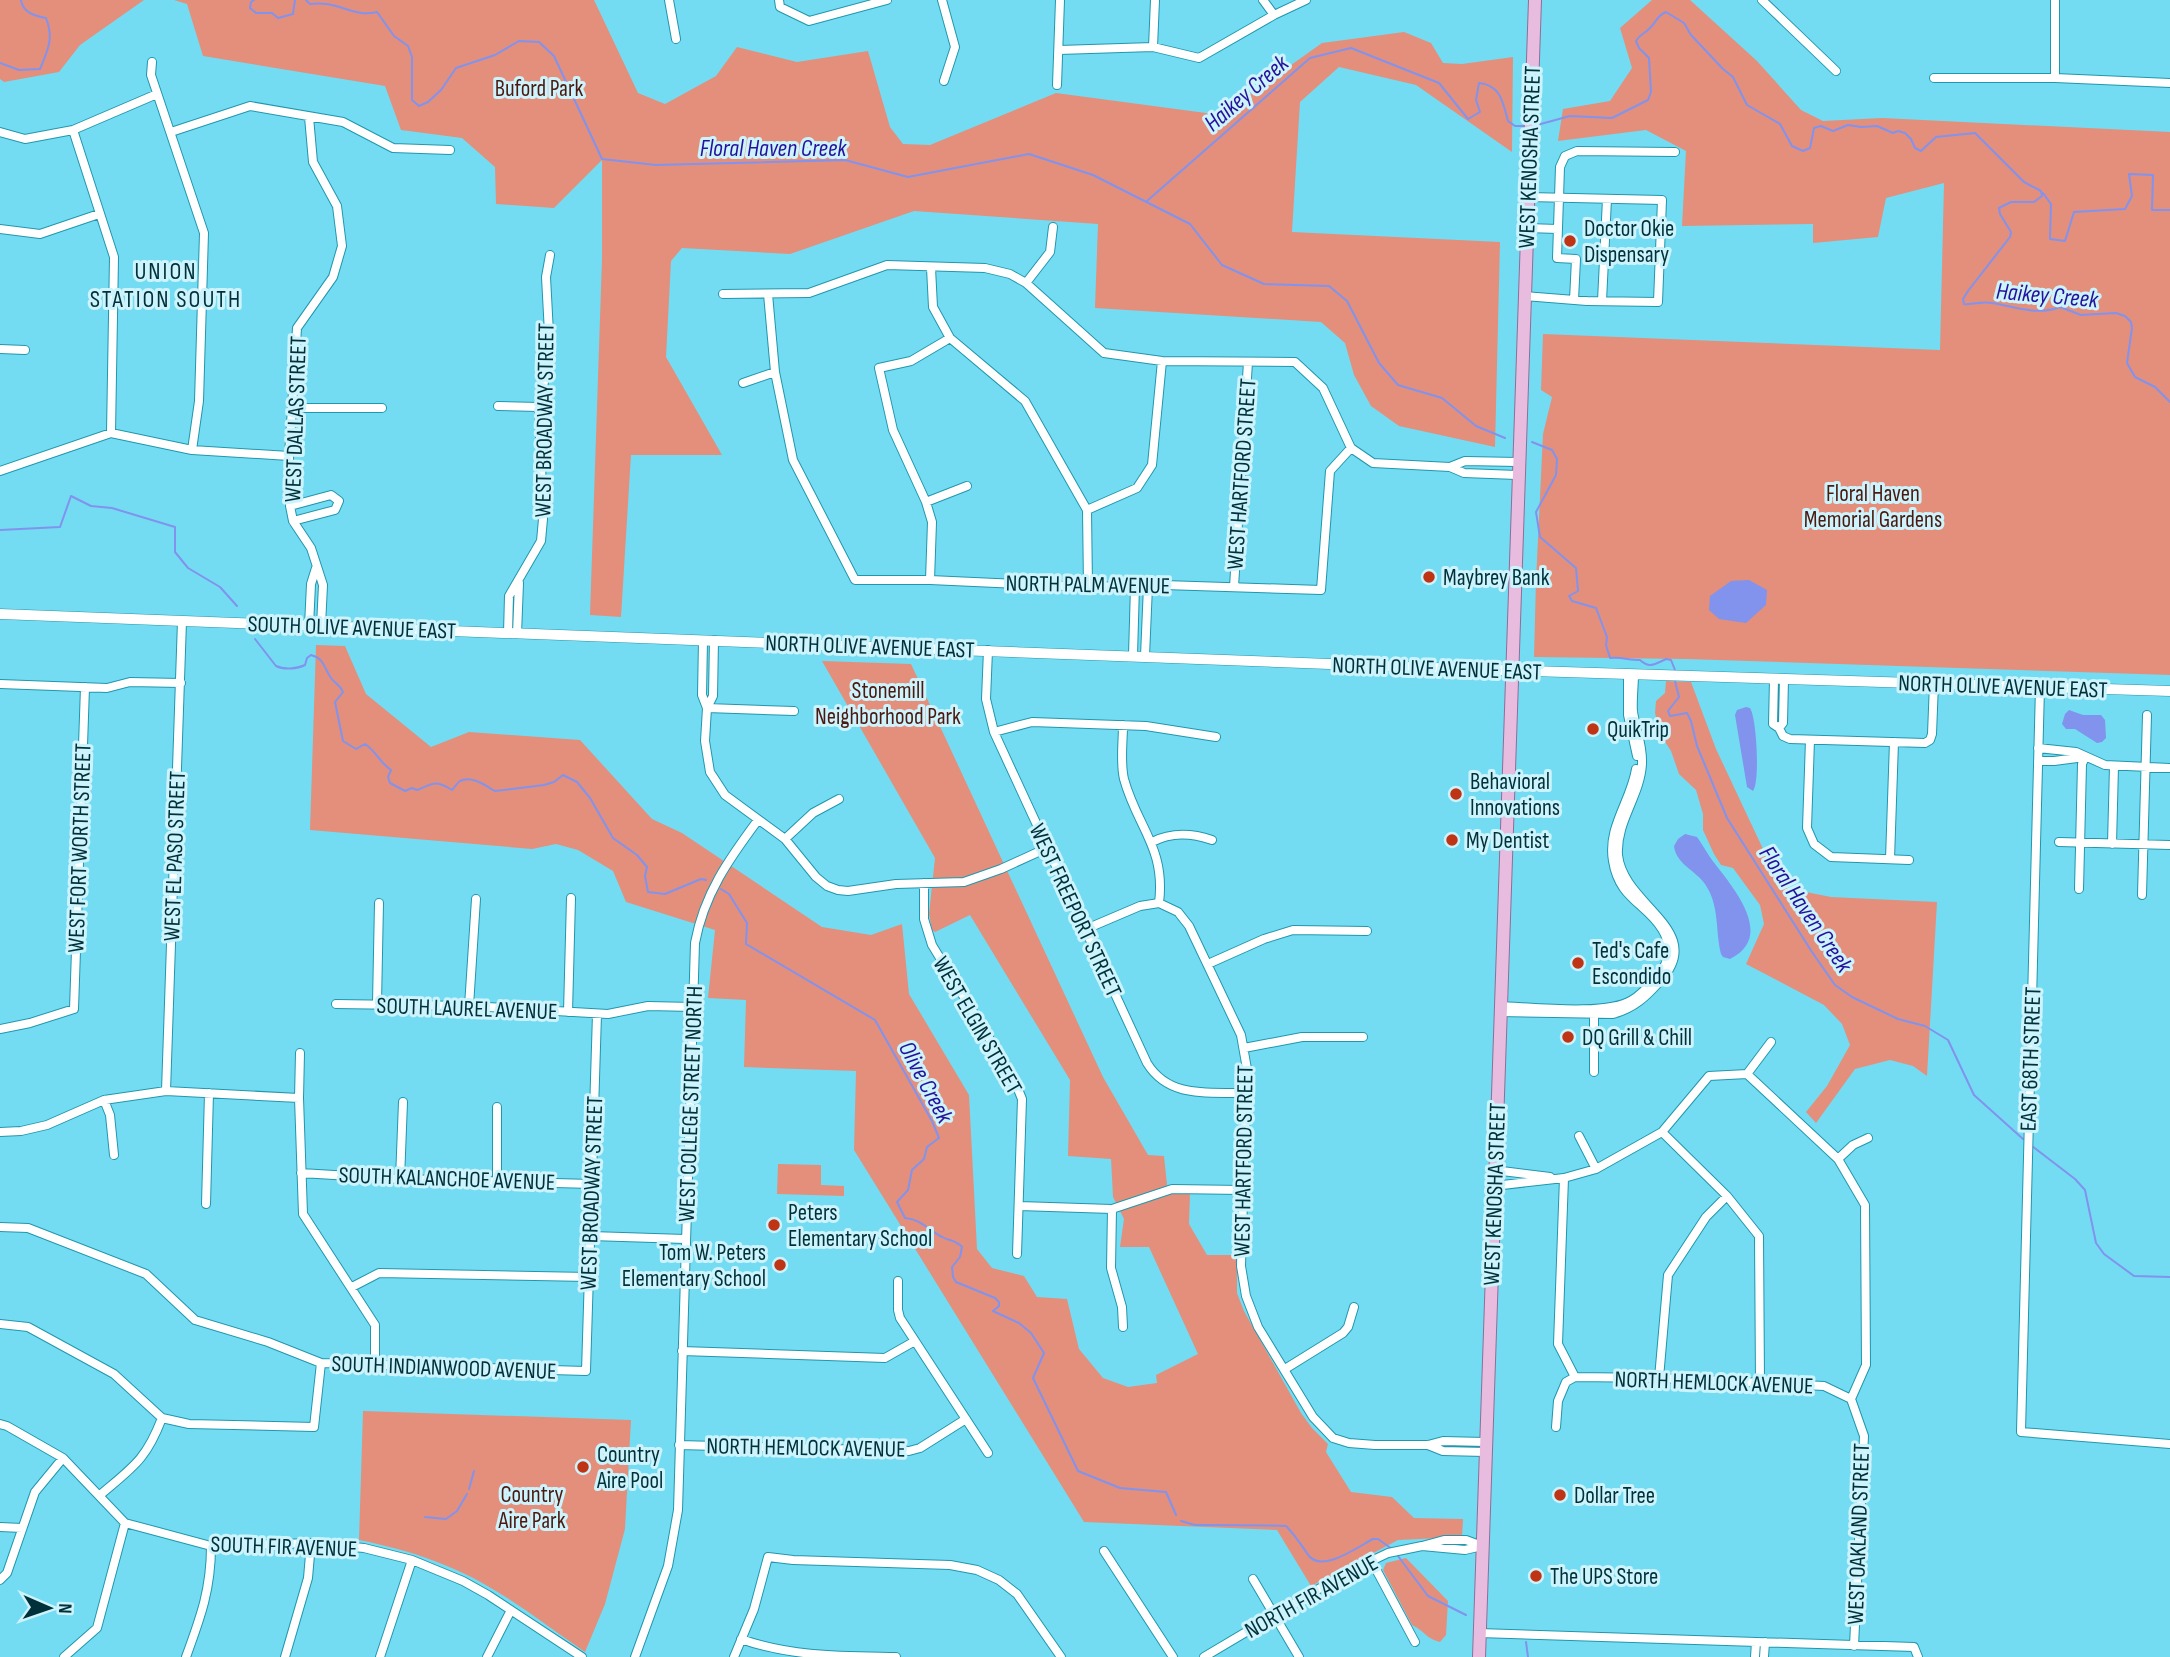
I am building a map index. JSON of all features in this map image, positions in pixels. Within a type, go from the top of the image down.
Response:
[{"type":"main road","name":"WEST KENOSHA STREET","points":[[1479,1657],[1508,731],[1535,0]]},
{"type":"street","points":[[669,0],[676,39]]},
{"type":"street","points":[[779,3],[809,21],[887,0]]},
{"type":"street","points":[[942,0],[955,47],[944,81]]},
{"type":"street","points":[[1057,85],[1060,0]]},
{"type":"street","points":[[1153,47],[1155,0]]},
{"type":"street","points":[[1264,0],[1274,15]]},
{"type":"street","points":[[1059,50],[1153,47],[1199,58],[1306,0]]},
{"type":"street","points":[[1763,0],[1836,71]]},
{"type":"street","points":[[2055,0],[2055,78]]},
{"type":"street","points":[[152,62],[151,75],[204,233],[199,401],[192,450]]},
{"type":"street","points":[[1934,78],[2055,78],[2170,83]]},
{"type":"street","points":[[0,132],[25,139],[74,130],[157,93]]},
{"type":"street","points":[[171,132],[250,106],[343,122],[393,148],[450,150]]},
{"type":"street","name":"WEST DALLAS STREET","points":[[309,117],[313,162],[337,206],[342,246],[333,277],[297,328],[289,456],[293,521],[311,548],[323,585],[321,626]]},
{"type":"street","points":[[74,130],[114,257],[111,433]]},
{"type":"street","points":[[1574,300],[1576,259],[1557,258],[1560,167],[1565,156],[1577,151],[1675,152]]},
{"type":"street","points":[[1524,296],[1658,302],[1662,200],[1528,197]]},
{"type":"street","points":[[1602,301],[1607,199]]},
{"type":"street","points":[[0,229],[40,234],[99,214]]},
{"type":"street","points":[[1026,283],[1050,252],[1053,227]]},
{"type":"street","points":[[1527,228],[1558,229]]},
{"type":"street","name":"WEST BROADWAY STREET","points":[[512,634],[519,580],[541,541],[543,508],[539,407],[550,352],[546,277],[550,255]]},
{"type":"street","points":[[723,295],[809,293],[887,265],[985,268],[1010,274],[1026,283],[1104,353],[1161,361],[1295,362],[1323,388],[1351,449],[1373,463],[1450,467],[1464,473],[1518,469]]},
{"type":"street","points":[[931,268],[933,306],[950,338],[1025,401],[1087,510],[1088,587]]},
{"type":"street","points":[[743,383],[775,372],[768,294]]},
{"type":"street","points":[[930,580],[932,522],[926,502],[892,430],[879,368],[911,361],[950,338]]},
{"type":"street","points":[[0,349],[25,350]]},
{"type":"street","points":[[1087,510],[1137,488],[1152,465],[1161,361]]},
{"type":"street","name":"WEST HARTFORD STREET","points":[[1234,587],[1248,362]]},
{"type":"street","name":"NORTH PALM AVENUE","points":[[775,372],[793,460],[855,580],[1321,590],[1330,471],[1351,449]]},
{"type":"street","points":[[498,406],[539,407]]},
{"type":"street","points":[[293,408],[382,408]]},
{"type":"street","points":[[0,471],[111,433],[192,450],[289,456]]},
{"type":"street","points":[[1450,467],[1465,461],[1518,469]]},
{"type":"street","points":[[926,502],[967,486]]},
{"type":"street","points":[[290,506],[331,495],[339,500],[335,510],[293,521]]},
{"type":"street","points":[[309,626],[311,584],[317,565]]},
{"type":"street","points":[[1133,655],[1135,586]]},
{"type":"street","points":[[1145,656],[1148,586]]},
{"type":"street","name":"SOUTH OLIVE AVENUE EAST","points":[[0,614],[709,640]]},
{"type":"street","name":"WEST EL PASO STREET","points":[[166,1091],[183,621]]},
{"type":"street","points":[[709,640],[702,695],[707,708],[705,750],[710,772],[725,795],[785,838],[816,877],[827,886],[838,890],[859,890],[896,884],[974,880],[1047,848]]},
{"type":"street","name":"NORTH OLIVE AVENUE EAST","points":[[709,640],[1511,671],[2170,691]]},
{"type":"street","name":"WEST FREEPORT STREET","points":[[988,650],[986,699],[994,732],[1152,1070],[1164,1082],[1177,1089],[1199,1093],[1246,1093]]},
{"type":"street","points":[[1499,1009],[1613,1014],[1627,1010],[1647,996],[1666,975],[1673,962],[1671,933],[1661,918],[1628,884],[1619,859],[1620,827],[1637,792],[1642,765],[1631,674]]},
{"type":"street","points":[[1779,679],[1773,724],[1779,727],[1785,738],[1922,743],[1930,740],[1932,734],[1934,683]]},
{"type":"street","points":[[1779,679],[1784,709],[1783,723],[1779,727]]},
{"type":"street","points":[[0,684],[107,688],[130,682],[181,683]]},
{"type":"street","name":"WEST FORT WORTH STREET","points":[[0,1029],[74,1009],[85,687]]},
{"type":"street","name":"EAST 68TH STREET","points":[[2040,687],[2021,1432],[2170,1444]]},
{"type":"street","points":[[707,708],[794,711]]},
{"type":"street","points":[[1773,709],[1784,709]]},
{"type":"street","points":[[2142,895],[2147,715]]},
{"type":"street","points":[[994,732],[1032,722],[1123,724],[1216,737]]},
{"type":"street","points":[[1086,929],[1140,906],[1159,903],[1160,867],[1122,768],[1123,724]]},
{"type":"street","points":[[1810,740],[1807,828],[1814,845],[1831,857],[1909,860]]},
{"type":"street","points":[[1890,859],[1894,742]]},
{"type":"street","points":[[2038,748],[2076,752],[2105,765],[2170,768]]},
{"type":"street","points":[[2038,761],[2085,757]]},
{"type":"street","points":[[2079,889],[2082,764],[2085,757]]},
{"type":"street","points":[[2112,844],[2114,766]]},
{"type":"street","points":[[785,838],[813,813],[839,799]]},
{"type":"street","name":"WEST COLLEGE STREET NORTH","points":[[635,1657],[673,1548],[678,1510],[695,943],[700,918],[716,882],[758,820]]},
{"type":"street","points":[[1152,842],[1166,836],[1182,834],[1212,840]]},
{"type":"street","points":[[2059,842],[2170,845]]},
{"type":"street","name":"WEST ELGIN STREET","points":[[924,883],[923,919],[932,944],[1013,1076],[1022,1099],[1017,1254]]},
{"type":"street","points":[[568,1012],[571,898]]},
{"type":"street","points":[[469,1006],[476,899]]},
{"type":"street","points":[[377,1003],[379,903]]},
{"type":"street","name":"WEST HARTFORD STREET","points":[[1159,903],[1178,912],[1186,920],[1238,1029],[1244,1048],[1246,1093],[1241,1266],[1246,1296],[1258,1326],[1313,1417],[1333,1438],[1357,1444],[1428,1445],[1443,1451],[1485,1447]]},
{"type":"street","points":[[1208,964],[1285,932],[1303,929],[1367,931]]},
{"type":"street","name":"SOUTH LAUREL AVENUE","points":[[336,1004],[469,1006],[597,1014],[622,1013],[648,1006],[693,1007]]},
{"type":"street","points":[[1594,1012],[1594,1072]]},
{"type":"street","name":"WEST BROADWAY STREET","points":[[586,1371],[597,1014]]},
{"type":"street","points":[[1244,1048],[1302,1037],[1363,1037]]},
{"type":"street","points":[[1747,1074],[1771,1042]]},
{"type":"street","points":[[300,1054],[303,1214],[375,1325],[375,1364]]},
{"type":"street","points":[[1494,1186],[1564,1178],[1596,1169],[1662,1132],[1709,1076],[1747,1074],[1838,1158],[1864,1205],[1866,1366],[1851,1399]]},
{"type":"street","points":[[0,1132],[21,1132],[47,1125],[104,1100],[166,1091],[299,1098]]},
{"type":"street","points":[[206,1205],[209,1093]]},
{"type":"street","points":[[104,1100],[110,1115],[114,1155]]},
{"type":"street","points":[[400,1179],[403,1102]]},
{"type":"street","points":[[497,1107],[497,1180]]},
{"type":"street","points":[[1662,1132],[1727,1196],[1759,1236],[1760,1383]]},
{"type":"street","points":[[1579,1136],[1596,1169]]},
{"type":"street","points":[[1838,1158],[1853,1145],[1868,1138]]},
{"type":"street","points":[[1494,1170],[1564,1178]]},
{"type":"street","name":"SOUTH KALANCHOE AVENUE","points":[[301,1173],[400,1179],[592,1184]]},
{"type":"street","points":[[1556,1427],[1558,1401],[1566,1382],[1575,1377],[1558,1344],[1564,1178]]},
{"type":"street","points":[[1019,1206],[1111,1209],[1172,1189],[1242,1190]]},
{"type":"street","points":[[1659,1378],[1668,1275],[1706,1217],[1727,1196]]},
{"type":"street","points":[[1111,1209],[1111,1268],[1122,1307],[1123,1327]]},
{"type":"street","name":"SOUTH INDIANWOOD AVENUE","points":[[0,1227],[28,1228],[146,1274],[195,1320],[268,1342],[321,1363],[586,1371]]},
{"type":"street","points":[[590,1236],[685,1238]]},
{"type":"street","points":[[352,1287],[379,1273],[444,1272],[589,1277]]},
{"type":"street","points":[[898,1281],[898,1310],[915,1341],[988,1453]]},
{"type":"street","points":[[1285,1369],[1343,1334],[1354,1307]]},
{"type":"street","points":[[0,1324],[28,1327],[114,1374],[162,1418],[189,1424],[314,1427],[321,1363]]},
{"type":"street","points":[[682,1351],[886,1359],[915,1341]]},
{"type":"street","name":"NORTH HEMLOCK AVENUE","points":[[1575,1377],[1824,1386],[1851,1399]]},
{"type":"street","name":"WEST OAKLAND STREET","points":[[1851,1399],[1864,1436],[1854,1646]]},
{"type":"street","points":[[100,1495],[139,1463],[152,1444],[162,1418]]},
{"type":"street","name":"NORTH HEMLOCK AVENUE","points":[[679,1444],[905,1452],[920,1448],[965,1419]]},
{"type":"street","points":[[0,1424],[63,1458],[125,1523],[97,1628],[64,1657]]},
{"type":"street","points":[[0,1580],[7,1573],[35,1492],[63,1458]]},
{"type":"street","name":"SOUTH FIR AVENUE","points":[[125,1523],[211,1546],[311,1543],[364,1548],[412,1560],[463,1581],[511,1610]]},
{"type":"street","points":[[0,1527],[22,1528]]},
{"type":"street","name":"NORTH FIR AVENUE","points":[[1203,1657],[1371,1560],[1388,1553],[1444,1540],[1466,1540],[1482,1546]]},
{"type":"street","points":[[285,1657],[308,1578],[311,1543]]},
{"type":"street","points":[[186,1657],[206,1601],[211,1572],[211,1546]]},
{"type":"street","points":[[1104,1550],[1173,1657]]},
{"type":"street","points":[[734,1657],[761,1588],[768,1557],[962,1566],[984,1573],[1004,1584],[1022,1600],[1061,1657]]},
{"type":"street","points":[[380,1657],[412,1560]]},
{"type":"street","points":[[1371,1560],[1415,1642]]},
{"type":"street","points":[[1252,1579],[1299,1657]]},
{"type":"street","points":[[487,1657],[511,1610],[582,1657]]},
{"type":"street","points":[[1479,1633],[1914,1647],[1918,1657]]},
{"type":"street","points":[[741,1639],[800,1654],[896,1657]]},
{"type":"street","points":[[1755,1657],[1760,1642]]},
{"type":"street","points":[[1760,1642],[1764,1657]]},
{"type":"green space","points":[[0,0],[144,0],[80,45],[59,72],[4,82],[0,79]]},
{"type":"green space","name":"Buford Park","points":[[174,0],[594,0],[638,93],[665,104],[716,76],[737,47],[797,62],[868,51],[890,127],[903,144],[930,145],[1056,93],[1221,115],[1322,43],[1404,32],[1431,43],[1443,63],[1462,64],[1513,57],[1512,152],[1416,85],[1339,67],[1300,102],[1292,232],[1500,242],[1495,447],[1399,426],[1371,406],[1354,375],[1345,343],[1321,322],[1095,308],[1098,224],[914,211],[790,254],[682,248],[671,261],[666,357],[722,455],[631,455],[621,617],[590,615],[602,259],[602,160],[554,208],[496,204],[495,167],[462,138],[401,130],[385,86],[203,56],[187,4]]},
{"type":"green space","name":"Floral Haven Memorial Gardens","points":[[1652,0],[1690,0],[1757,61],[1801,110],[1823,121],[1882,118],[2170,132],[2170,675],[1686,659],[1534,657],[1543,434],[1552,397],[1541,390],[1543,334],[1940,350],[1944,183],[1886,198],[1878,237],[1813,243],[1813,224],[1682,226],[1686,151],[1646,130],[1558,141],[1563,109],[1610,101],[1632,68],[1620,28]]},
{"type":"green space","name":"Stonemill Neighborhood Park","points":[[316,645],[345,646],[366,694],[431,747],[469,732],[580,740],[652,819],[682,833],[822,927],[871,935],[902,924],[909,994],[969,1095],[977,1249],[992,1268],[1024,1276],[1037,1297],[1067,1299],[1079,1349],[1103,1378],[1128,1387],[1157,1383],[1156,1375],[1198,1354],[1149,1247],[1120,1247],[1124,1219],[1113,1197],[1111,1159],[1068,1156],[1070,1080],[970,915],[935,932],[932,930],[929,914],[935,858],[822,661],[911,664],[1103,1077],[1148,1155],[1164,1156],[1168,1194],[1190,1193],[1189,1224],[1207,1255],[1237,1255],[1237,1293],[1244,1311],[1301,1413],[1328,1444],[1326,1452],[1351,1492],[1392,1497],[1414,1518],[1463,1519],[1462,1537],[1398,1540],[1311,1586],[1277,1530],[1084,1522],[854,1150],[856,1071],[744,1067],[746,1000],[708,998],[715,930],[626,902],[613,871],[578,850],[556,844],[532,849],[310,830]]},
{"type":"green space","points":[[1666,681],[1691,682],[1716,749],[1781,887],[1831,897],[1937,902],[1927,1076],[1913,1066],[1890,1060],[1855,1069],[1816,1123],[1806,1112],[1827,1086],[1850,1045],[1842,1024],[1824,1005],[1746,964],[1764,924],[1760,905],[1733,868],[1721,865],[1714,854],[1703,830],[1703,814],[1696,790],[1679,774],[1671,751],[1660,734],[1655,713],[1656,701],[1665,693]]},
{"type":"green space","points":[[778,1164],[821,1165],[821,1185],[844,1186],[844,1196],[777,1194]]},
{"type":"green space","name":"Country Aire Park","points":[[363,1411],[631,1420],[625,1529],[605,1604],[585,1652],[518,1605],[465,1574],[415,1554],[359,1540]]},
{"type":"green space","points":[[1406,1558],[1448,1601],[1446,1635],[1440,1642],[1412,1625],[1383,1570],[1386,1563]]},
{"type":"water","points":[[1749,580],[1767,590],[1766,605],[1746,623],[1719,619],[1709,610],[1710,596],[1731,581]]},
{"type":"water","points":[[1750,708],[1752,714],[1756,737],[1757,764],[1753,791],[1747,787],[1735,715],[1737,710]]},
{"type":"water","points":[[2069,710],[2083,715],[2101,715],[2105,720],[2106,738],[2097,743],[2075,729],[2066,729],[2062,724]]},
{"type":"water","points":[[1685,834],[1697,837],[1746,910],[1750,937],[1744,949],[1730,959],[1721,954],[1710,892],[1675,852],[1674,846]]},
{"type":"waterway","name":"Haikey Creek","points":[[0,63],[19,70],[40,69],[48,50],[50,32],[46,18],[27,11],[21,0]]},
{"type":"waterway","name":"Floral Haven Creek","points":[[254,0],[250,8],[256,13],[272,13],[278,18],[293,14],[295,0]]},
{"type":"waterway","name":"Floral Haven Creek","points":[[306,0],[310,4],[329,4],[360,13],[377,12],[394,36],[408,46],[412,57],[412,100],[419,106],[441,90],[456,68],[495,55],[519,41],[539,42],[554,56],[602,159],[656,165],[845,160],[908,177],[1029,154],[1093,175],[1190,224],[1222,265],[1264,284],[1329,286],[1347,301],[1379,363],[1398,385],[1442,398],[1476,426],[1505,438]]},
{"type":"waterway","name":"Haikey Creek","points":[[1537,125],[1570,116],[1612,118],[1648,100],[1651,92],[1649,58],[1636,41],[1666,12],[1684,23],[1691,35],[1733,77],[1747,105],[1780,124],[1792,146],[1803,151],[1810,148],[1814,128],[1821,126],[1833,131],[1848,125],[1877,126],[1893,133],[1898,131],[1905,133],[1915,148],[1921,151],[1936,137],[1975,133],[2024,182],[2041,191],[2042,196],[2034,202],[2011,202],[1999,208],[2011,232],[2010,237],[1968,291],[1963,299],[1964,304],[1988,303],[2035,311],[2060,307],[2081,315],[2116,313],[2125,316],[2131,322],[2132,328],[2127,363],[2135,377],[2155,387],[2170,402]]},
{"type":"waterway","name":"Haikey Creek","points":[[1147,201],[1310,58],[1351,48],[1439,83],[1468,119],[1480,112],[1476,100],[1479,83],[1486,84],[1500,96],[1508,121],[1515,126],[1524,126]]},
{"type":"waterway","points":[[2043,193],[2051,204],[2050,239],[2065,241],[2074,212],[2125,209],[2132,196],[2129,174],[2153,175],[2152,210],[2170,210]]},
{"type":"waterway","name":"Floral Haven Creek","points":[[1532,442],[1552,450],[1557,459],[1556,475],[1536,512],[1540,537],[1576,568],[1578,591],[1569,596],[1572,601],[1596,608],[1607,637],[1606,645],[1610,658],[1640,660],[1650,665],[1666,659],[1671,660],[1675,670]]},
{"type":"waterway","name":"Olive Creek","points":[[0,530],[60,527],[71,496],[91,506],[112,508],[175,527],[175,552],[188,568],[220,587],[237,606]]},
{"type":"waterway","name":"Olive Creek","points":[[255,639],[276,666],[302,666],[311,655],[321,661],[343,692],[335,702],[343,741],[356,749],[365,744],[369,747],[391,770],[388,777],[390,783],[405,791],[435,784],[452,790],[460,781],[469,779],[495,791],[544,785],[563,775],[577,782],[590,798],[613,838],[637,855],[647,867],[645,876],[648,892],[665,894],[701,879],[706,880]]},
{"type":"waterway","name":"Floral Haven Creek","points":[[1675,681],[1679,697],[1668,711],[1670,716],[1687,713],[1697,746],[1727,818],[1835,985],[1852,997],[1898,1019],[1925,1026],[1948,1040],[1974,1095],[2023,1139]]},
{"type":"waterway","name":"Olive Creek","points":[[721,889],[729,894],[747,923],[746,944],[875,1020],[939,1138],[927,1147],[924,1159],[912,1170],[908,1190],[897,1202],[905,1218],[920,1223],[962,1247],[960,1257],[952,1267],[956,1282],[995,1298],[999,1306],[993,1311],[1019,1323],[1031,1333],[1044,1353],[1033,1378],[1078,1471],[1120,1488],[1166,1492],[1176,1515]]},
{"type":"waterway","name":"Floral Haven Creek","points":[[2032,1146],[2085,1190],[2096,1243],[2104,1254],[2134,1276],[2170,1277]]},
{"type":"waterway","points":[[469,1489],[474,1471]]},
{"type":"waterway","points":[[425,1517],[446,1519],[457,1511],[467,1494]]},
{"type":"waterway","name":"Olive Creek","points":[[1181,1521],[1193,1525],[1286,1526],[1309,1556],[1323,1562],[1373,1539],[1378,1539],[1392,1549]]},
{"type":"waterway","name":"Olive Creek","points":[[1398,1556],[1428,1596],[1466,1615]]},
{"type":"waterway","name":"Olive Creek","points":[[1526,1642],[1528,1657]]},
{"type":"place","name":"Doctor Okie Dispensary","points":[[1570,241]]},
{"type":"place","name":"Maybrey Bank","points":[[1429,577]]},
{"type":"place","name":"QuikTrip","points":[[1593,729]]},
{"type":"place","name":"Behavioral Innovations","points":[[1456,794]]},
{"type":"place","name":"My Dentist","points":[[1452,840]]},
{"type":"place","name":"Ted's Cafe Escondido","points":[[1578,963]]},
{"type":"place","name":"DQ Grill & Chill","points":[[1568,1037]]},
{"type":"place","name":"Peters Elementary School","points":[[774,1225]]},
{"type":"place","name":"Tom W. Peters Elementary School","points":[[780,1265]]},
{"type":"place","name":"Country Aire Pool","points":[[583,1467]]},
{"type":"place","name":"Dollar Tree","points":[[1560,1495]]},
{"type":"place","name":"The UPS Store","points":[[1536,1576]]},
{"type":"district","name":"UNION STATION SOUTH","points":[[166,285]]}]
